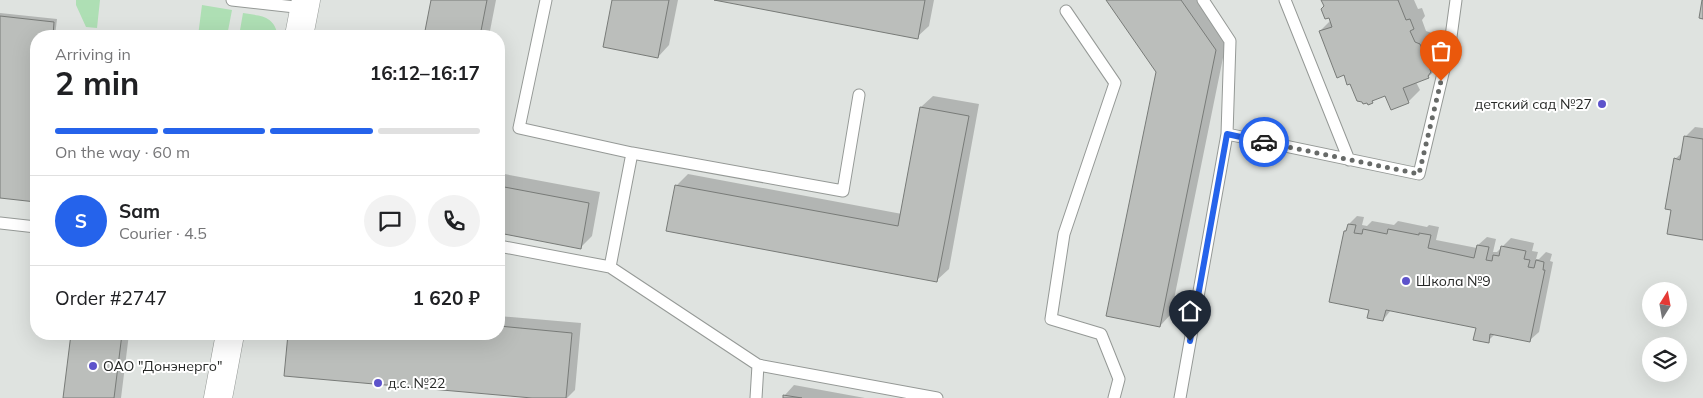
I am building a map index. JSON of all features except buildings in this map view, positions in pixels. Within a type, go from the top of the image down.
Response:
[{"type":"street","points":[[300,30],[305,4]]},
{"type":"street","points":[[218,398],[229,340]]},
{"type":"lane","points":[[232,0],[305,4]]},
{"type":"lane","points":[[546,0],[518,128],[632,153],[843,191],[859,95]]},
{"type":"lane","points":[[1180,398],[1227,134],[1230,41],[1203,0]]},
{"type":"lane","points":[[1285,0],[1349,160]]},
{"type":"lane","points":[[1227,134],[1419,174],[1450,44],[1456,0]]},
{"type":"lane","points":[[1066,11],[1115,83],[1064,234],[1051,319],[1102,334],[1119,378],[1114,398]]},
{"type":"lane","points":[[610,267],[632,153]]},
{"type":"lane","points":[[0,223],[30,226]]},
{"type":"lane","points":[[505,247],[610,267],[758,365],[937,398]]},
{"type":"lane","points":[[756,398],[758,365]]},
{"type":"green space","points":[[76,0],[100,0],[97,28],[86,27],[76,5]]},
{"type":"green space","points":[[202,5],[232,10],[228,30],[199,30]]},
{"type":"green space","points":[[243,13],[261,16],[270,20],[276,30],[240,30]]},
{"type":"way so far","points":[[1264,142],[1419,174],[1441,81]]},
{"type":"place","name":"детский сад №27","points":[[1602,104]]},
{"type":"place","name":"Школа №9","points":[[1406,281]]},
{"type":"place","name":"ОАО \"Донэнерго\"","points":[[93,366]]},
{"type":"place","name":"д.с. №22","points":[[378,383]]},
{"type":"route","points":[[1190,341],[1227,134],[1264,142]]}]
